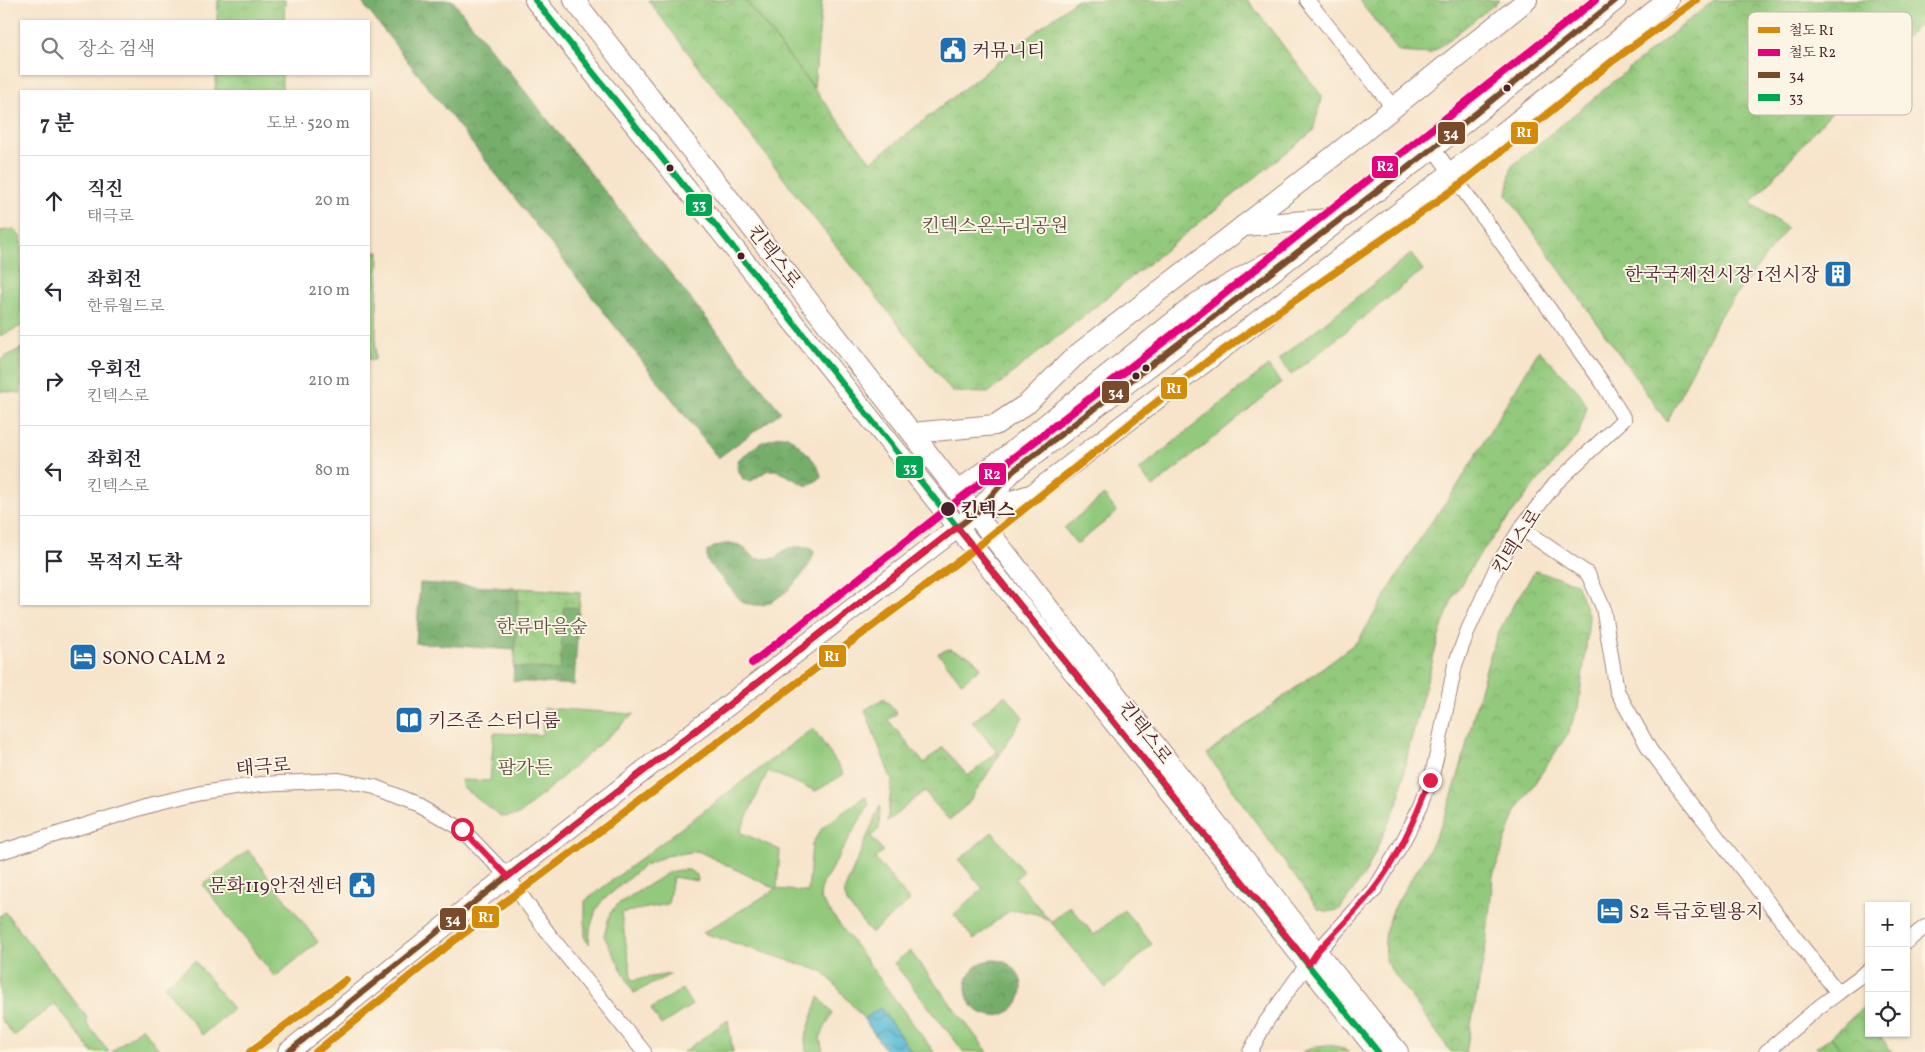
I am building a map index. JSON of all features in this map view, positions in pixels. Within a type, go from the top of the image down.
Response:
[{"type":"main road","name":"킨텍스로","points":[[535,0],[957,527],[1313,958],[1398,1052]]},
{"type":"main road","name":"킨텍스로","points":[[574,0],[976,513],[1313,958],[1378,1052]]},
{"type":"main road","points":[[913,434],[995,425],[1028,403],[1074,357],[1335,156],[1527,0]]},
{"type":"main road","points":[[288,1052],[477,900],[976,513],[1013,471],[1433,148],[1616,0]]},
{"type":"main road","points":[[976,513],[1033,494],[1452,173],[1668,0]]},
{"type":"main road","points":[[1243,226],[1341,218]]},
{"type":"main road","points":[[958,491],[1004,458],[1197,304],[1341,218]]},
{"type":"street","points":[[1308,0],[1393,107]]},
{"type":"street","name":"킨텍스로","points":[[1313,958],[1375,888],[1401,845],[1421,806],[1437,754],[1455,665],[1468,630],[1498,564],[1555,484],[1624,419],[1602,382],[1433,148]]},
{"type":"street","points":[[1522,528],[1588,574],[1603,607],[1617,691],[1650,750],[1838,994]]},
{"type":"street","name":"태극로","points":[[0,852],[157,804],[202,793],[261,784],[339,780],[375,787],[397,795],[462,829],[508,877],[548,933],[644,1052]]},
{"type":"street","points":[[1910,939],[1925,927]]},
{"type":"street","points":[[1250,1052],[1266,1022],[1313,958]]},
{"type":"street","points":[[1766,1052],[1819,1007],[1865,973]]},
{"type":"green space","points":[[218,0],[285,0],[284,20],[217,20]]},
{"type":"green space","points":[[360,0],[452,0],[781,412],[718,458]]},
{"type":"green space","name":"킨텍스온누리공원","points":[[648,0],[745,0],[871,162],[1076,0],[1248,0],[1322,96],[1313,131],[988,393],[952,392],[810,213]]},
{"type":"green space","points":[[745,0],[822,0],[814,88]]},
{"type":"green space","points":[[1359,0],[1500,0],[1430,54],[1399,52]]},
{"type":"green space","points":[[1714,0],[1925,0],[1925,20],[1912,32],[1912,12],[1748,12],[1748,115],[1829,115],[1751,203],[1787,228],[1717,320],[1667,422],[1507,195],[1511,167]]},
{"type":"green space","points":[[216,75],[282,75],[282,90],[215,90]]},
{"type":"green space","points":[[14,229],[20,237],[20,326],[0,336],[0,231]]},
{"type":"green space","points":[[370,252],[379,252],[375,360],[370,360]]},
{"type":"green space","points":[[1411,254],[1423,270],[1291,375],[1279,359]]},
{"type":"green space","points":[[20,349],[20,393],[0,391],[0,360]]},
{"type":"green space","points":[[1539,350],[1579,392],[1587,407],[1578,436],[1541,477],[1480,554],[1453,597],[1440,633],[1410,743],[1398,802],[1366,872],[1340,909],[1324,911],[1318,909],[1207,754],[1358,641],[1424,532],[1455,490]]},
{"type":"green space","points":[[1268,366],[1281,383],[1153,487],[1139,470]]},
{"type":"green space","points":[[779,436],[788,436],[803,449],[817,466],[821,478],[807,486],[776,470],[768,470],[750,482],[743,479],[737,468],[738,460],[760,443]]},
{"type":"green space","points":[[1104,495],[1117,512],[1077,544],[1064,528]]},
{"type":"green space","points":[[730,543],[740,545],[756,559],[777,558],[791,547],[810,548],[814,551],[812,559],[802,576],[787,591],[771,602],[756,605],[743,603],[707,561],[707,551],[716,546]]},
{"type":"green space","points":[[1535,571],[1576,583],[1589,617],[1578,708],[1567,735],[1516,811],[1493,876],[1486,945],[1466,1052],[1451,1052],[1387,964],[1386,933],[1396,904],[1429,850],[1441,826],[1458,776],[1493,647],[1501,627]]},
{"type":"green space","name":"한류마을숲","points":[[420,583],[580,592],[574,685],[513,681],[515,650],[416,643]]},
{"type":"green space","points":[[519,588],[580,592],[579,608],[564,607],[560,670],[514,667]]},
{"type":"green space","points":[[949,649],[970,656],[981,667],[962,683],[938,653]]},
{"type":"green space","points":[[1005,695],[1023,717],[999,756],[997,751],[972,722]]},
{"type":"green space","points":[[884,698],[897,713],[888,720],[924,763],[943,747],[968,776],[997,752],[999,756],[968,804],[949,820],[924,791],[887,822],[892,781],[865,710]]},
{"type":"green space","name":"팜가든","points":[[544,708],[634,714],[519,815],[502,817],[463,788],[461,780],[490,781],[494,733],[542,735]]},
{"type":"green space","points":[[813,728],[844,774],[816,791],[768,771],[740,832],[780,850],[777,889],[808,892],[812,844],[822,828],[865,796],[869,804],[826,878],[821,889],[820,898],[934,1052],[887,1052],[864,1019],[824,972],[703,933],[776,889],[698,851],[666,856],[643,866],[601,902],[596,910],[590,929],[589,944],[585,939],[585,901]]},
{"type":"green space","points":[[880,806],[879,829],[871,836],[883,851],[875,858],[910,901],[871,933],[847,903],[844,891]]},
{"type":"green space","points":[[992,832],[1023,872],[1015,879],[1051,922],[1037,914],[1019,910],[1010,911],[974,940],[954,914],[983,889],[959,860]]},
{"type":"green space","points":[[248,850],[318,942],[275,977],[203,885]]},
{"type":"green space","points":[[689,870],[697,875],[698,881],[673,877],[668,904],[621,913],[632,980],[671,974],[634,993],[604,936],[610,913],[618,904],[669,872]]},
{"type":"green space","points":[[1070,906],[1094,935],[1124,910],[1152,944],[1106,988],[1051,922]]},
{"type":"green space","points":[[5,912],[86,1016],[87,1024],[109,1052],[92,1052],[55,1004],[14,1036],[0,1018],[0,916]]},
{"type":"green space","points":[[910,951],[988,1052],[964,1052],[894,963]]},
{"type":"green space","points":[[994,960],[1005,962],[1014,968],[1020,977],[1022,988],[1020,999],[1014,1008],[1005,1014],[994,1016],[983,1014],[974,1008],[968,999],[966,988],[968,977],[974,968],[983,962]]},
{"type":"green space","points":[[195,961],[233,1009],[202,1035],[164,986]]},
{"type":"green space","points":[[682,989],[692,1005],[661,1025],[651,1009]]},
{"type":"green space","points":[[819,997],[832,1013],[820,1038],[823,1052],[806,1052],[805,1038]]},
{"type":"green space","points":[[1865,1006],[1865,1037],[1881,1037],[1892,1052],[1843,1052],[1831,1037]]},
{"type":"green space","points":[[728,1020],[733,1052],[683,1052]]},
{"type":"green space","points":[[142,1027],[161,1052],[111,1052]]},
{"type":"green space","points":[[1831,1037],[1843,1052],[1820,1052],[1816,1047]]},
{"type":"green space","points":[[1317,1046],[1340,1047],[1350,1052],[1302,1052]]},
{"type":"water","points":[[880,1008],[912,1052],[887,1052],[864,1019]]},
{"type":"rail line","name":"R2","points":[[752,663],[1185,325],[1595,0]]},
{"type":"rail line","name":"R1","points":[[316,1052],[455,940],[968,554],[1208,361],[1452,191],[1614,60],[1696,0]]},
{"type":"rail line","name":"R1","points":[[250,1052],[346,980]]},
{"type":"transit line","name":"33","points":[[535,0],[1378,1052]]},
{"type":"transit line","name":"34","points":[[288,1052],[477,900],[976,513],[1013,471],[1433,148],[1616,0]]},
{"type":"place","name":"커뮤니티","points":[[953,50]]},
{"type":"place","name":"한국국제전시장 1전시장","points":[[1838,274]]},
{"type":"place","name":"킨텍스","points":[[948,509]]},
{"type":"place","name":"SONO CALM 2","points":[[83,657]]},
{"type":"place","name":"키즈존 스터디룸","points":[[409,720]]},
{"type":"place","name":"문화119안전센터","points":[[362,885]]},
{"type":"place","name":"S2 특급호텔용지","points":[[1610,911]]},
{"type":"route","points":[[462,829],[508,877],[957,527],[1309,964],[1317,952],[1375,888],[1401,845],[1421,806],[1430,780]]}]
